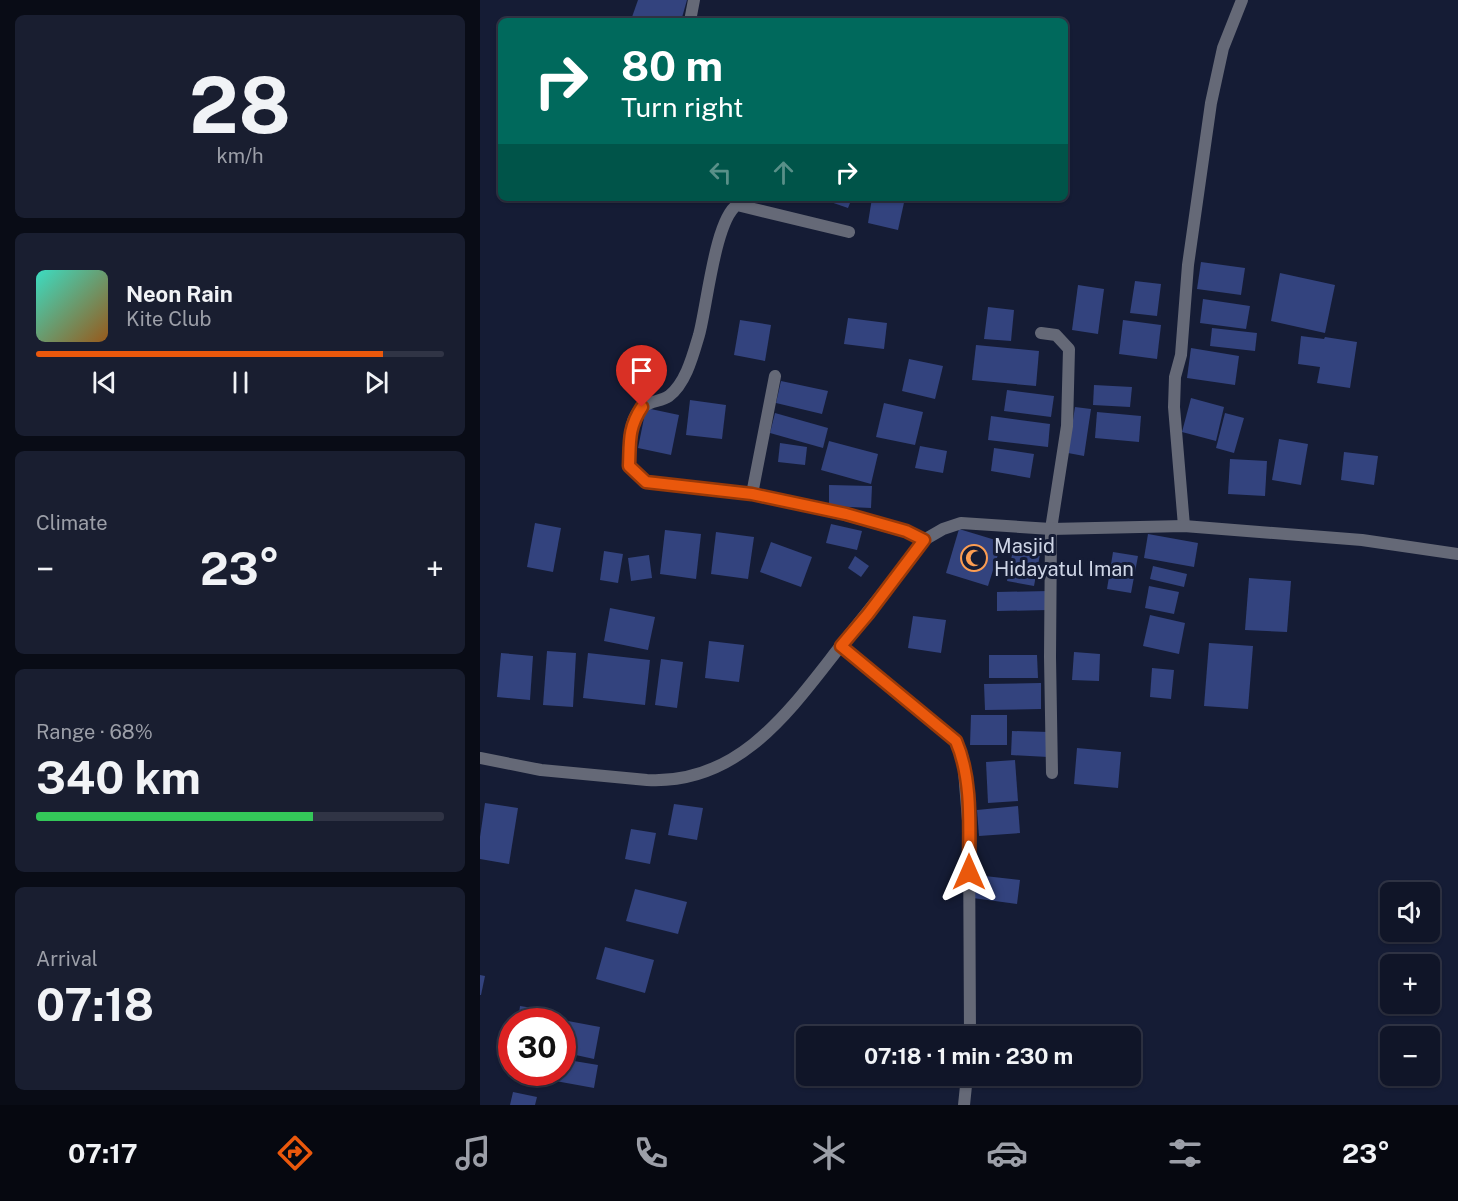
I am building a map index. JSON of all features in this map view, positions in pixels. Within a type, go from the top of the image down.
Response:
[{"type":"street","points":[[691,18],[694,0]]},
{"type":"street","points":[[1184,526],[1174,407],[1175,377],[1180,355],[1188,265],[1211,103],[1223,48],[1242,0]]},
{"type":"street","points":[[849,232],[735,201],[717,248],[699,334],[682,381],[668,397],[642,407],[633,420],[629,466],[646,482],[752,494],[846,514],[906,531],[924,540]]},
{"type":"street","points":[[1041,333],[1056,335],[1069,349],[1067,426],[1052,529],[1050,657],[1052,773]]},
{"type":"street","points":[[752,494],[775,376]]},
{"type":"street","points":[[480,758],[541,770],[647,780],[663,781],[705,773],[739,755],[762,738],[798,700],[924,540],[943,529],[961,523],[1052,529],[1184,526],[1362,540],[1458,554]]},
{"type":"street","points":[[841,646],[956,741],[963,758],[969,833],[970,1026]]},
{"type":"street","points":[[964,1105],[966,1086]]},
{"type":"building","points":[[638,0],[687,0],[682,18],[632,17]]},
{"type":"building","points":[[828,201],[851,201],[848,208]]},
{"type":"building","points":[[872,201],[904,201],[898,230],[868,223]]},
{"type":"building","points":[[1201,262],[1245,268],[1241,295],[1197,289]]},
{"type":"building","points":[[1280,273],[1335,285],[1325,333],[1271,321]]},
{"type":"building","points":[[1135,281],[1161,284],[1157,316],[1130,313]]},
{"type":"building","points":[[1078,285],[1104,289],[1098,334],[1072,330]]},
{"type":"building","points":[[1203,299],[1250,306],[1246,329],[1200,323]]},
{"type":"building","points":[[988,307],[1014,310],[1011,341],[984,339]]},
{"type":"building","points":[[848,318],[887,323],[884,349],[844,344]]},
{"type":"building","points":[[740,320],[771,325],[765,361],[734,355]]},
{"type":"building","points":[[1123,320],[1161,325],[1157,359],[1119,354]]},
{"type":"building","points":[[1212,328],[1257,333],[1255,351],[1210,346]]},
{"type":"building","points":[[1301,336],[1357,342],[1350,388],[1317,383],[1320,367],[1298,364]]},
{"type":"building","points":[[976,345],[1039,351],[1036,386],[972,380]]},
{"type":"building","points":[[1191,348],[1239,356],[1235,385],[1187,378]]},
{"type":"building","points":[[909,359],[943,366],[935,399],[902,391]]},
{"type":"building","points":[[781,381],[828,391],[822,414],[776,403]]},
{"type":"building","points":[[1094,385],[1132,387],[1130,407],[1093,405]]},
{"type":"building","points":[[1007,390],[1054,396],[1051,417],[1004,411]]},
{"type":"building","points":[[1191,398],[1224,407],[1216,441],[1182,432]]},
{"type":"building","points":[[690,400],[726,405],[722,439],[686,435]]},
{"type":"building","points":[[884,403],[923,412],[915,445],[876,437]]},
{"type":"building","points":[[1075,407],[1091,409],[1084,456],[1068,453]]},
{"type":"building","points":[[646,408],[679,415],[671,455],[638,448]]},
{"type":"building","points":[[1097,412],[1141,416],[1139,442],[1095,438]]},
{"type":"building","points":[[775,413],[828,428],[823,448],[770,433]]},
{"type":"building","points":[[1225,413],[1244,418],[1234,453],[1216,448]]},
{"type":"building","points":[[991,416],[1050,424],[1048,447],[988,440]]},
{"type":"building","points":[[1279,439],[1308,444],[1301,485],[1272,480]]},
{"type":"building","points":[[829,441],[878,454],[871,484],[821,470]]},
{"type":"building","points":[[780,443],[807,447],[805,465],[778,462]]},
{"type":"building","points":[[920,446],[947,451],[943,473],[915,468]]},
{"type":"building","points":[[994,448],[1034,454],[1030,478],[991,471]]},
{"type":"building","points":[[1344,452],[1378,456],[1374,485],[1341,480]]},
{"type":"building","points":[[1230,459],[1267,461],[1265,496],[1228,494]]},
{"type":"building","points":[[829,485],[872,486],[871,508],[829,506]]},
{"type":"building","points":[[535,523],[561,528],[553,572],[527,567]]},
{"type":"building","points":[[831,524],[862,531],[857,550],[826,543]]},
{"type":"building","name":"Masjid Hidayatul Iman","points":[[959,529],[1002,542],[988,586],[946,573]]},
{"type":"building","points":[[665,530],[701,534],[696,579],[660,574]]},
{"type":"building","points":[[716,532],[754,537],[748,579],[711,574]]},
{"type":"building","points":[[1148,534],[1198,543],[1194,567],[1144,558]]},
{"type":"building","points":[[771,542],[812,557],[801,587],[760,572]]},
{"type":"building","points":[[1014,544],[1041,549],[1034,586],[1007,581]]},
{"type":"building","points":[[604,551],[623,554],[618,583],[600,580]]},
{"type":"building","points":[[1113,552],[1138,556],[1131,593],[1107,589]]},
{"type":"building","points":[[649,555],[652,578],[631,581],[628,558]]},
{"type":"building","points":[[855,556],[869,566],[861,577],[848,568]]},
{"type":"building","points":[[1153,566],[1187,574],[1184,587],[1150,579]]},
{"type":"building","points":[[1249,578],[1291,581],[1287,632],[1245,630]]},
{"type":"building","points":[[1149,586],[1179,592],[1174,614],[1145,608]]},
{"type":"building","points":[[1048,591],[1048,610],[997,611],[997,592]]},
{"type":"building","points":[[610,608],[655,617],[648,650],[604,641]]},
{"type":"building","points":[[1150,615],[1185,623],[1179,654],[1143,646]]},
{"type":"building","points":[[913,616],[946,620],[941,653],[908,648]]},
{"type":"building","points":[[709,641],[744,645],[739,682],[705,678]]},
{"type":"building","points":[[1209,643],[1253,646],[1248,709],[1204,706]]},
{"type":"building","points":[[547,651],[576,653],[573,707],[543,705]]},
{"type":"building","points":[[1074,652],[1100,654],[1099,681],[1072,680]]},
{"type":"building","points":[[501,653],[533,656],[530,700],[497,697]]},
{"type":"building","points":[[588,653],[650,660],[645,705],[583,698]]},
{"type":"building","points":[[989,655],[1037,655],[1038,678],[989,678]]},
{"type":"building","points":[[661,659],[683,662],[677,708],[655,705]]},
{"type":"building","points":[[1152,668],[1174,670],[1171,699],[1150,697]]},
{"type":"building","points":[[1041,683],[1041,709],[985,710],[984,684]]},
{"type":"building","points":[[971,715],[1007,715],[1007,745],[970,745]]},
{"type":"building","points":[[1012,731],[1049,732],[1048,757],[1011,755]]},
{"type":"building","points":[[1077,748],[1121,752],[1118,788],[1074,784]]},
{"type":"building","points":[[1015,760],[1018,801],[988,803],[986,762]]},
{"type":"building","points":[[485,803],[518,808],[509,864],[480,859],[480,837]]},
{"type":"building","points":[[674,804],[703,808],[697,840],[668,835]]},
{"type":"building","points":[[1018,806],[1020,833],[979,836],[977,810]]},
{"type":"building","points":[[631,829],[656,833],[650,864],[625,859]]},
{"type":"building","points":[[976,875],[1020,880],[1017,904],[973,898]]},
{"type":"building","points":[[635,889],[687,902],[678,934],[626,921]]},
{"type":"building","points":[[605,947],[654,960],[645,993],[596,979]]},
{"type":"building","points":[[480,975],[485,976],[481,995],[480,995]]},
{"type":"building","points":[[576,1022],[600,1027],[594,1059],[576,1055]]},
{"type":"building","points":[[576,1061],[598,1065],[594,1088],[576,1085]]},
{"type":"building","points":[[513,1092],[537,1097],[535,1105],[510,1105]]},
{"type":"place","name":"Masjid Hidayatul Iman","points":[[974,558]]},
{"type":"route","points":[[642,407],[633,420],[629,466],[646,482],[752,494],[846,514],[906,531],[924,540],[841,646],[956,741],[963,758],[967,786],[969,872]]}]
